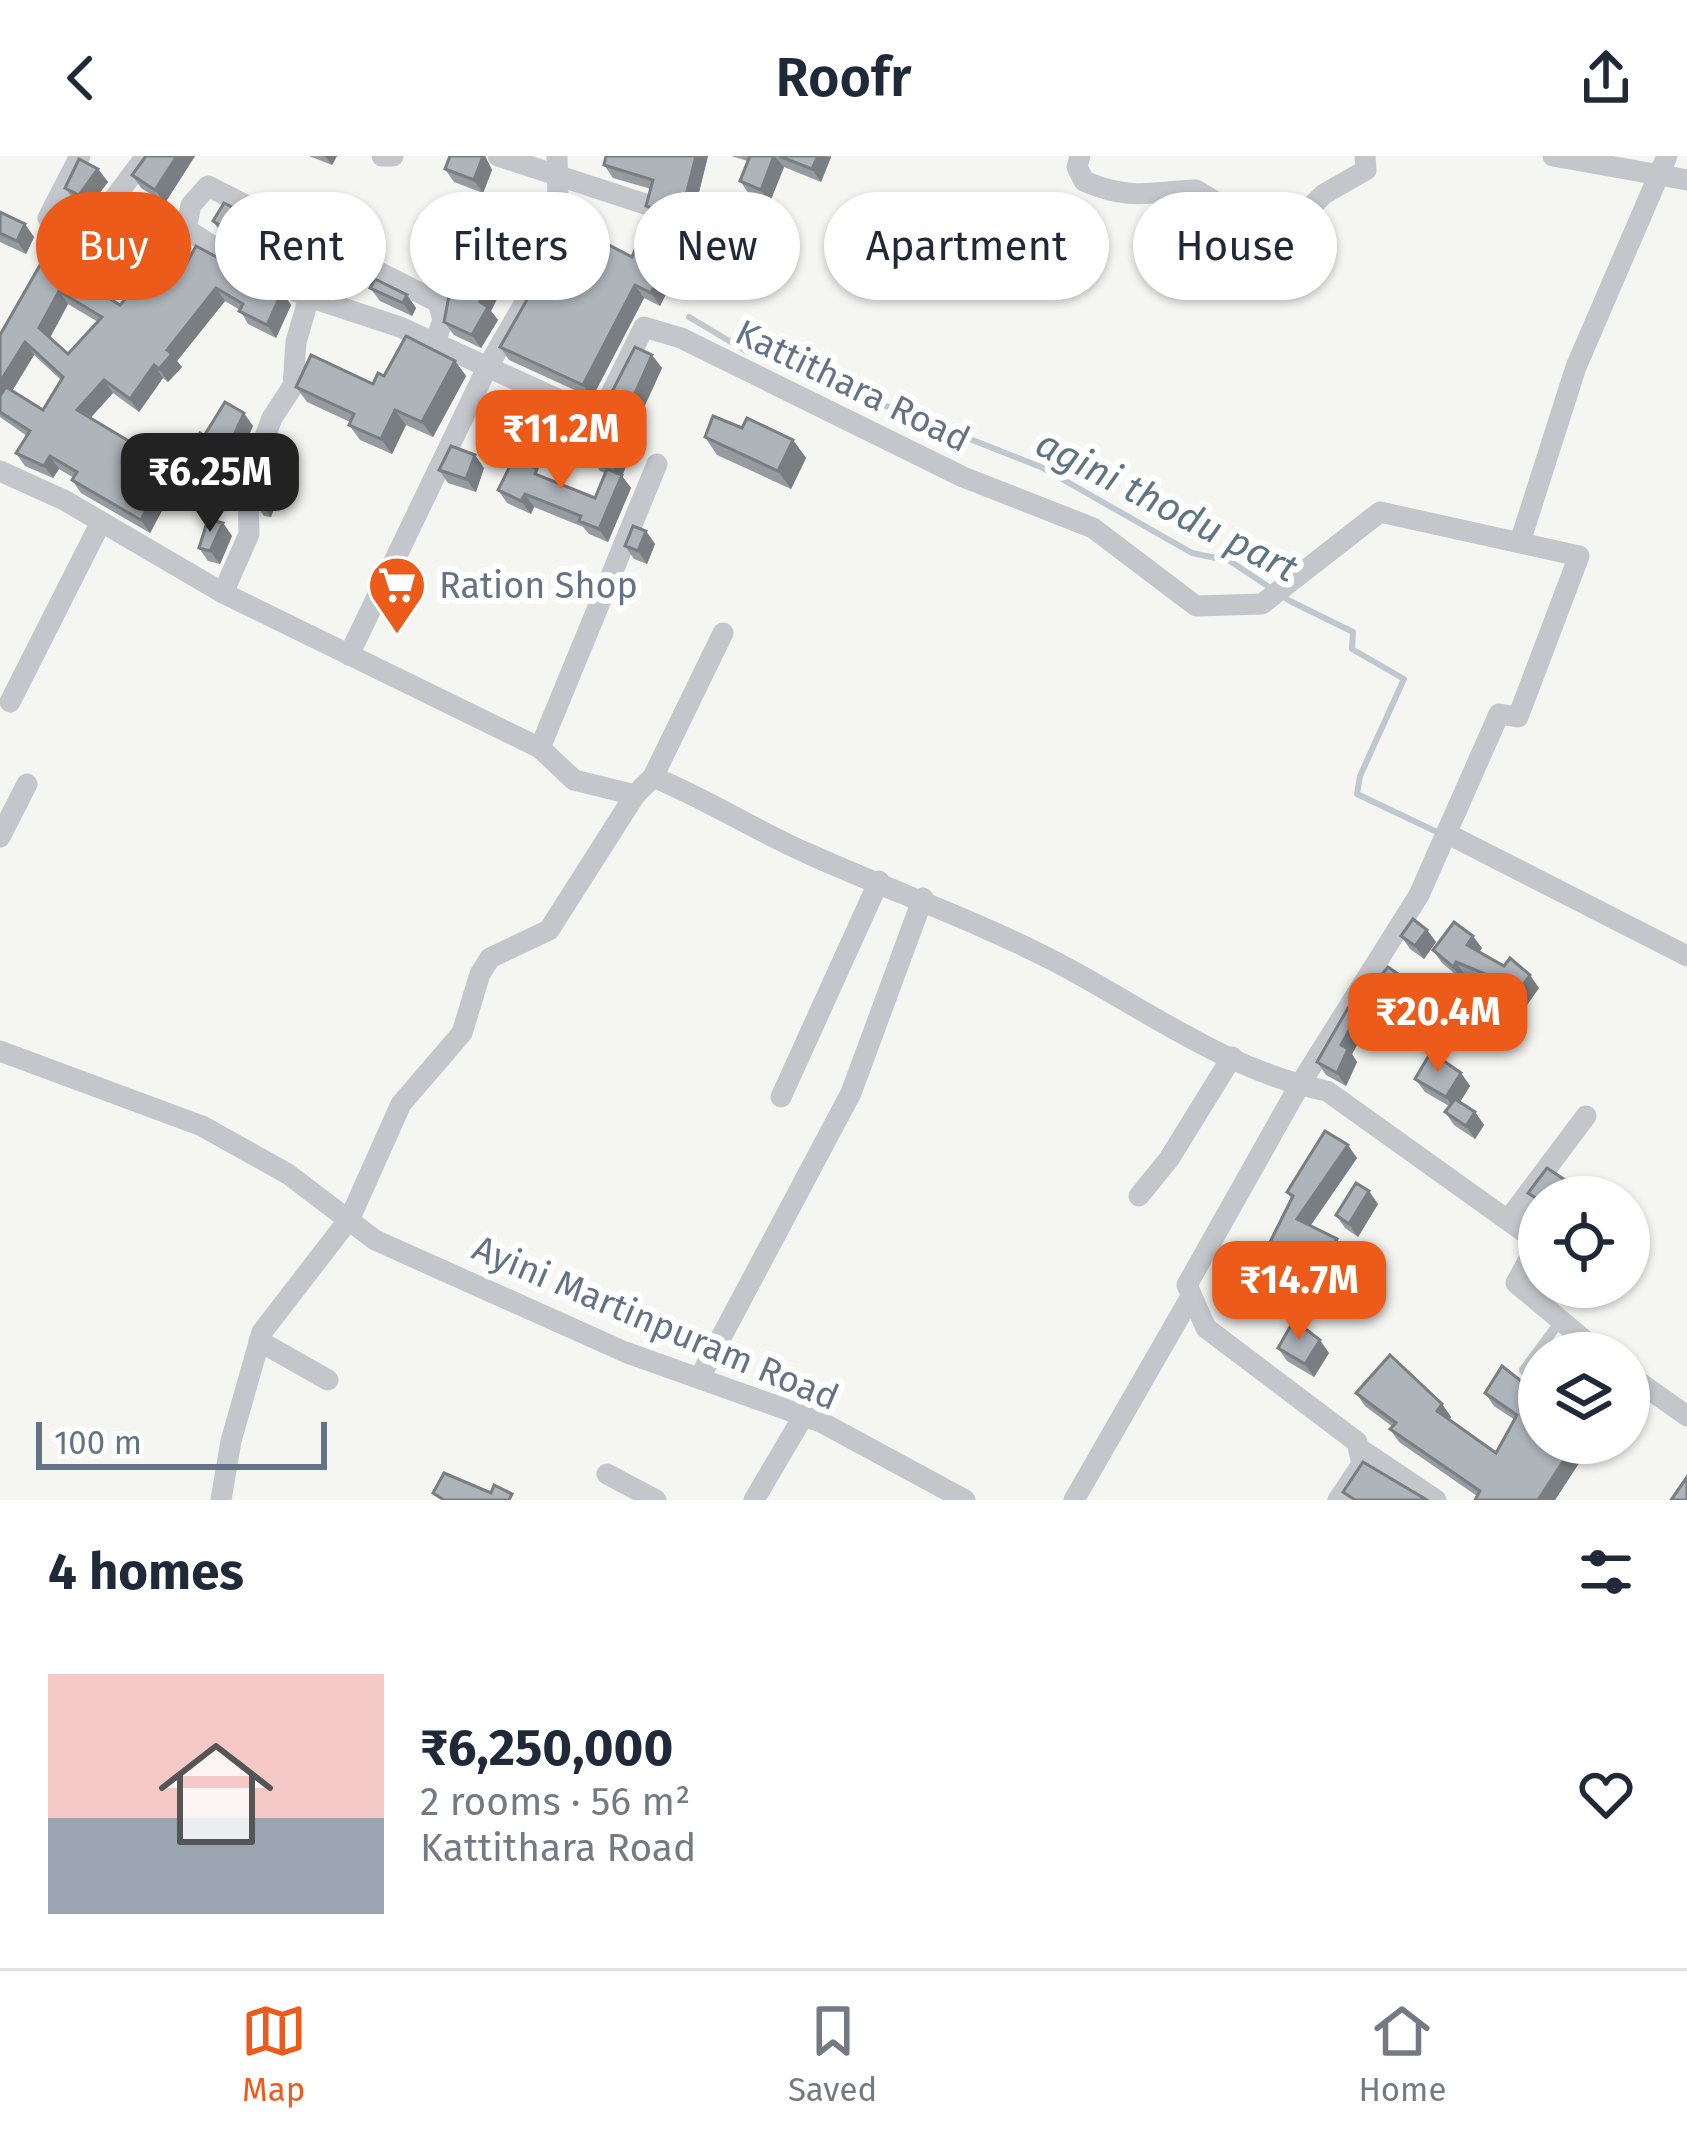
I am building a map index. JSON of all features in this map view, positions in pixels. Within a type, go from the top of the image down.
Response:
[{"type":"street","points":[[80,156],[48,218],[86,236],[146,156]]},
{"type":"street","points":[[382,156],[393,156]]},
{"type":"street","points":[[498,156],[557,167],[634,199]]},
{"type":"street","points":[[1081,156],[1077,167],[1084,181],[1098,187],[1153,197],[1196,190],[1262,230],[1283,234],[1324,194],[1366,170],[1365,156]]},
{"type":"street","points":[[1553,156],[1664,167],[1687,180]]},
{"type":"street","points":[[349,655],[487,368],[550,259],[557,167]]},
{"type":"street","points":[[1436,1500],[1363,1451],[1206,1328],[1186,1286],[1299,1085],[1392,941],[1499,714],[1518,717],[1579,556],[1520,542],[1576,367],[1664,167]]},
{"type":"street","name":"Kattithara Road","points":[[215,247],[186,229],[190,205],[208,186],[220,192]]},
{"type":"street","name":"Kattithara Road","points":[[386,276],[438,302],[443,320],[435,342]]},
{"type":"street","points":[[223,593],[249,534],[248,482],[272,418],[293,386],[296,342],[308,300]]},
{"type":"street","name":"Kattithara Road","points":[[317,300],[435,342],[599,418],[644,327],[681,338],[872,435],[1093,528],[1196,606],[1262,604],[1380,512],[1520,542]]},
{"type":"street","points":[[540,748],[657,464]]},
{"type":"street","points":[[0,471],[64,500],[223,593],[540,748],[574,780],[635,795]]},
{"type":"street","points":[[10,702],[100,524]]},
{"type":"street","points":[[221,1500],[231,1441],[259,1341],[350,1218],[400,1104],[462,1034],[480,974],[490,958],[549,930],[635,795],[653,777],[723,633]]},
{"type":"street","points":[[653,777],[808,854],[923,898],[1054,961],[1168,1030],[1299,1085],[1327,1091],[1538,1242],[1516,1282],[1576,1332]]},
{"type":"street","points":[[0,837],[26,784]]},
{"type":"street","points":[[1446,833],[1687,956]]},
{"type":"street","points":[[781,1097],[879,881]]},
{"type":"street","points":[[700,1377],[851,1093],[923,898]]},
{"type":"street","name":"Ayini Martinpuram Road","points":[[0,1051],[202,1126],[246,1148],[375,1240],[626,1352],[804,1415],[964,1500]]},
{"type":"street","points":[[1139,1196],[1169,1159],[1232,1057]]},
{"type":"street","points":[[1508,1220],[1586,1116]]},
{"type":"street","points":[[1074,1500],[1190,1300]]},
{"type":"street","points":[[259,1341],[328,1380]]},
{"type":"street","points":[[1650,1390],[1687,1416]]},
{"type":"street","points":[[754,1500],[804,1415]]},
{"type":"street","points":[[1338,1500],[1362,1464],[1363,1451]]},
{"type":"street","points":[[607,1474],[656,1500]]},
{"type":"lane","points":[[1553,1332],[1562,1320]]},
{"type":"building","points":[[146,156],[177,156],[155,190],[132,175]]},
{"type":"building","points":[[450,156],[483,156],[474,180],[445,169]]},
{"type":"building","points":[[606,156],[696,156],[687,192],[650,192],[653,180],[604,165]]},
{"type":"building","points":[[750,156],[774,156],[761,190],[740,181]]},
{"type":"building","points":[[779,156],[818,156],[812,169]]},
{"type":"building","points":[[79,159],[98,169],[81,192],[65,188]]},
{"type":"building","points":[[0,212],[25,224],[17,241],[0,233]]},
{"type":"building","points":[[196,246],[215,256],[215,289],[167,350],[172,354],[159,369],[154,365],[130,399],[104,380],[77,410],[147,452],[131,479],[156,492],[141,520],[72,480],[77,472],[50,456],[44,466],[16,453],[30,431],[0,412],[0,396],[6,387],[43,410],[63,377],[25,342],[0,382],[0,335],[36,272],[36,300],[54,300],[39,328],[68,354],[102,317],[74,300],[112,300],[120,305],[125,300],[191,300],[191,255]]},
{"type":"building","points":[[610,246],[632,257],[634,252],[634,287],[583,385],[500,347],[527,300],[610,300]]},
{"type":"building","points":[[386,284],[407,295],[403,303],[386,295]]},
{"type":"building","points":[[236,300],[278,300],[267,325],[239,311],[243,304]]},
{"type":"building","points":[[448,300],[481,300],[488,307],[472,335],[444,322]]},
{"type":"building","points":[[406,336],[455,361],[422,422],[395,410],[381,439],[349,425],[354,414],[296,387],[311,355],[373,384],[378,373],[384,376]]},
{"type":"building","points":[[635,347],[652,355],[613,443],[620,446],[612,466],[591,458],[606,420],[599,417]]},
{"type":"building","points":[[225,402],[244,413],[217,472],[187,454]]},
{"type":"building","points":[[713,416],[742,428],[747,418],[793,440],[778,471],[705,437]]},
{"type":"building","points":[[451,446],[475,455],[466,479],[439,470]]},
{"type":"building","points":[[514,458],[537,469],[535,474],[595,498],[607,469],[622,475],[599,529],[579,521],[581,516],[525,494],[521,501],[498,490]]},
{"type":"building","points":[[254,472],[272,476],[262,504],[255,503]]},
{"type":"building","points":[[208,519],[223,523],[210,551],[199,548]]},
{"type":"building","points":[[633,526],[646,531],[638,551],[625,546]]},
{"type":"building","points":[[1413,919],[1427,930],[1415,946],[1401,936]]},
{"type":"building","points":[[1454,922],[1473,936],[1467,945],[1504,966],[1510,958],[1530,975],[1515,996],[1495,978],[1456,962],[1453,967],[1433,950]]},
{"type":"building","points":[[1388,967],[1414,985],[1401,1002],[1374,984]]},
{"type":"building","points":[[1348,1008],[1358,1014],[1341,1045],[1348,1049],[1337,1073],[1317,1062]]},
{"type":"building","points":[[1431,1052],[1461,1073],[1446,1097],[1415,1079]]},
{"type":"building","points":[[1455,1099],[1475,1112],[1466,1126],[1445,1112]]},
{"type":"building","points":[[1325,1131],[1348,1145],[1297,1219],[1337,1239],[1322,1265],[1270,1242],[1293,1196],[1287,1192]]},
{"type":"building","points":[[1356,1183],[1369,1191],[1349,1224],[1336,1215]]},
{"type":"building","points":[[1294,1320],[1320,1340],[1305,1364],[1278,1348]]},
{"type":"building","points":[[1390,1355],[1442,1404],[1437,1411],[1496,1453],[1517,1415],[1485,1393],[1502,1366],[1518,1379],[1518,1464],[1561,1464],[1538,1500],[1475,1500],[1480,1491],[1390,1429],[1396,1423],[1356,1393]]},
{"type":"building","points":[[1363,1462],[1427,1500],[1355,1500],[1343,1492]]},
{"type":"building","points":[[444,1473],[491,1493],[494,1485],[512,1494],[509,1500],[444,1500],[433,1493]]},
{"type":"building","points":[[1687,1477],[1687,1500],[1671,1500]]},
{"type":"waterway","name":"agini thodu part","points":[[689,317],[746,351],[1041,467],[1192,553],[1230,561],[1290,601],[1353,632],[1352,649],[1404,679],[1360,776],[1357,794],[1437,832]]},
{"type":"place","name":"Ration Shop","points":[[397,636]]}]
